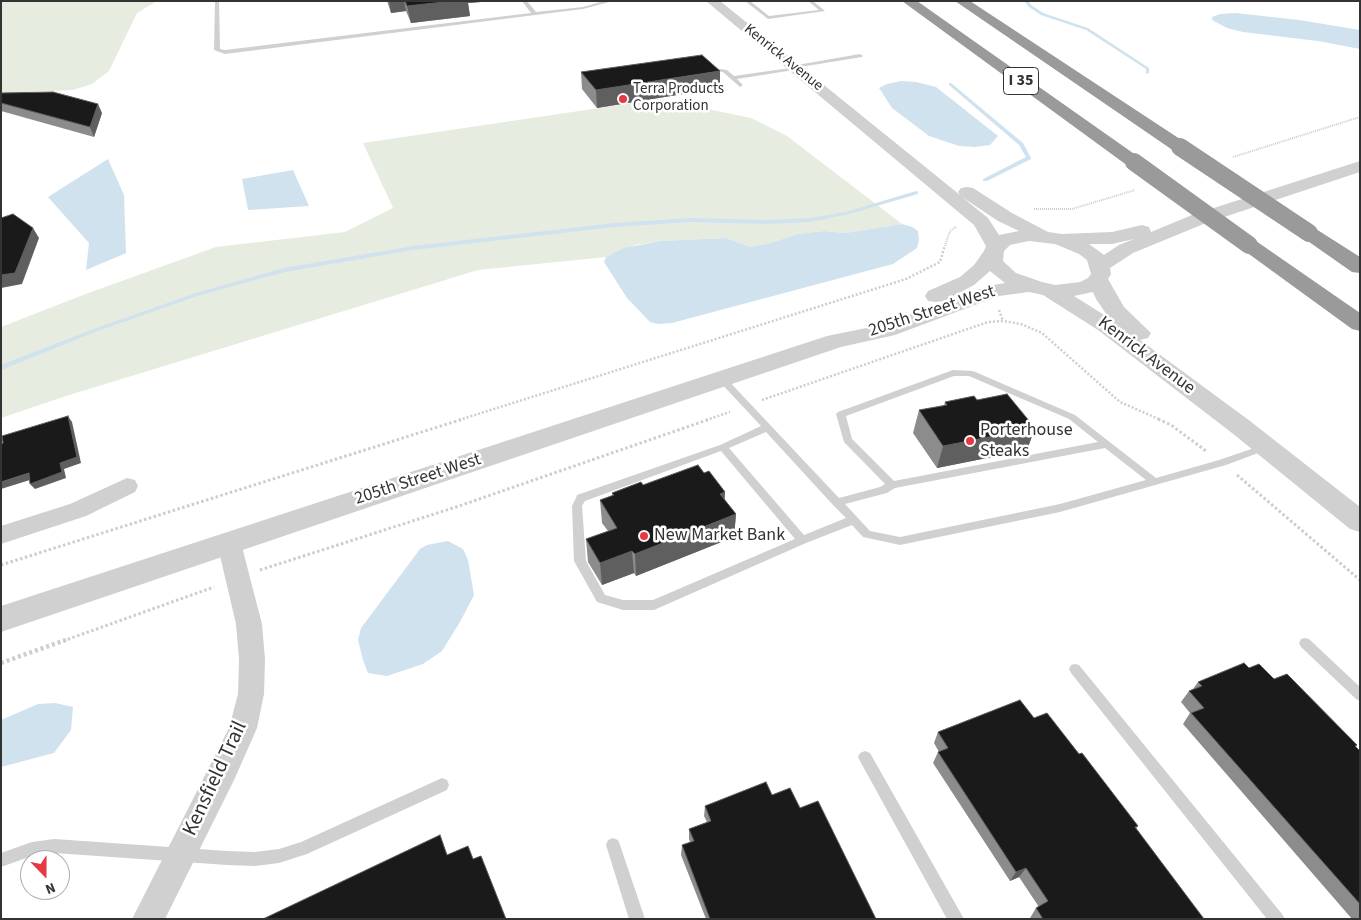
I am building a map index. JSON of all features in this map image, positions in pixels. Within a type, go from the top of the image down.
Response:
[{"type":"highway","name":"I 35","points":[[908,1],[1360,324]]},
{"type":"highway","name":"I 35","points":[[961,1],[1360,267]]},
{"type":"street","name":"Kenrick Avenue","points":[[712,1],[981,222],[994,250],[994,261],[999,269],[1009,277],[1039,288],[1106,325],[1267,447],[1360,522]]},
{"type":"street","name":"Kenrick Avenue","points":[[854,116],[1005,217],[1086,250],[1095,258],[1107,300],[1116,312],[1241,427]]},
{"type":"street","points":[[1099,272],[1126,249],[1199,219],[1360,166]]},
{"type":"street","points":[[994,250],[1004,240],[1015,237],[1112,238],[1199,219]]},
{"type":"street","name":"205th Street West","points":[[835,341],[872,320],[938,296],[967,281],[981,268],[994,250]]},
{"type":"street","name":"205th Street West","points":[[1,620],[835,341],[886,330],[995,290],[1039,288],[1072,290],[1086,287],[1099,272]]},
{"type":"street","points":[[1,535],[78,510],[127,486]]},
{"type":"street","name":"Kensfield Trail","points":[[148,919],[225,768],[243,728],[251,694],[252,659],[249,624],[229,543]]},
{"type":"lane","points":[[217,1],[217,50],[224,52],[583,8],[611,1]]},
{"type":"lane","points":[[524,1],[535,14]]},
{"type":"lane","points":[[747,1],[768,18],[823,11],[810,1]]},
{"type":"lane","points":[[732,78],[860,56]]},
{"type":"lane","points":[[703,68],[725,71],[740,84]]},
{"type":"lane","points":[[892,485],[847,440],[841,414],[953,373],[970,373],[1072,418],[1155,482]]},
{"type":"lane","points":[[722,379],[749,405],[852,520],[867,534],[900,541],[1060,508],[1222,463],[1267,447]]},
{"type":"lane","points":[[768,427],[723,447],[581,498],[577,506],[580,561],[601,599],[623,605],[654,605],[852,520]]},
{"type":"lane","points":[[837,502],[883,490],[892,485],[1106,444]]},
{"type":"lane","points":[[723,447],[802,540]]},
{"type":"lane","points":[[1305,643],[1360,695]]},
{"type":"lane","points":[[1075,669],[1277,919]]},
{"type":"lane","points":[[865,758],[956,919]]},
{"type":"lane","points":[[1,860],[32,850],[54,846],[255,859],[278,856],[302,849],[442,785]]},
{"type":"lane","points":[[613,845],[637,919]]},
{"type":"path","points":[[1224,160],[1360,117]]},
{"type":"path","points":[[1005,217],[1021,209],[1072,209],[1082,207],[1139,188]]},
{"type":"path","points":[[1,565],[906,278],[933,267],[940,262],[950,231],[968,222],[981,222]]},
{"type":"path","points":[[1,663],[238,578],[456,507],[988,322],[1003,321],[1021,324],[1042,333],[1120,402],[1171,425],[1222,463],[1360,580]]},
{"type":"shaded area","points":[[1,1],[157,1],[137,13],[109,71],[92,84],[73,90],[1,93]]},
{"type":"shaded area","points":[[660,99],[751,118],[787,136],[902,224],[845,233],[824,231],[798,234],[750,247],[726,238],[660,241],[635,245],[606,257],[478,270],[66,396],[1,418],[1,327],[216,247],[345,232],[393,208],[363,143]]},
{"type":"water","points":[[1236,13],[1299,20],[1360,30],[1360,49],[1318,41],[1243,32],[1227,28],[1212,20],[1212,17],[1220,14]]},
{"type":"water","points":[[901,81],[916,82],[936,87],[998,136],[990,145],[975,147],[959,146],[929,136],[892,108],[879,88]]},
{"type":"water","points":[[108,159],[124,195],[126,253],[86,270],[89,243],[48,197]]},
{"type":"water","points":[[293,170],[309,206],[248,210],[242,179]]},
{"type":"water","points":[[902,224],[918,231],[919,240],[917,248],[893,264],[672,323],[658,324],[650,322],[627,298],[604,262],[606,257],[624,248],[660,241],[726,238],[750,247],[798,234],[824,231],[845,233]]},
{"type":"water","points":[[448,541],[463,549],[468,560],[474,595],[460,622],[442,651],[423,664],[387,676],[368,673],[358,640],[361,628],[420,549],[427,545]]},
{"type":"water","points":[[55,703],[73,707],[71,730],[54,753],[1,767],[1,720],[38,704]]},
{"type":"building","points":[[405,1],[454,1],[407,6]]},
{"type":"building","points":[[702,55],[720,71],[596,90],[581,72]]},
{"type":"building","points":[[53,92],[98,104],[90,127],[1,103],[1,93]]},
{"type":"building","points":[[13,214],[33,228],[15,273],[1,275],[1,218]]},
{"type":"building","points":[[1007,394],[1035,428],[943,446],[919,410],[947,405],[945,402],[974,396],[977,400]]},
{"type":"building","points":[[68,416],[77,457],[60,463],[62,472],[30,484],[29,473],[1,482],[2,436]]},
{"type":"building","points":[[698,465],[704,473],[709,471],[725,492],[720,494],[736,514],[635,554],[632,551],[600,563],[586,539],[617,528],[600,500],[614,495],[612,493],[641,482],[643,485]]},
{"type":"building","points":[[1244,663],[1249,668],[1259,664],[1274,679],[1287,674],[1357,745],[1355,746],[1360,751],[1360,904],[1191,713],[1204,708],[1189,691],[1202,686],[1198,682]]},
{"type":"building","points":[[1020,700],[1034,718],[1047,713],[1079,754],[1082,753],[1138,826],[1135,827],[1204,919],[1043,919],[1036,908],[1048,901],[1026,868],[1016,872],[938,752],[948,748],[938,732]]},
{"type":"building","points":[[766,782],[772,795],[790,788],[800,808],[818,801],[876,919],[710,919],[682,845],[694,841],[689,829],[711,821],[705,806]]},
{"type":"building","points":[[440,835],[447,855],[468,846],[473,859],[481,856],[506,919],[263,919]]},
{"type":"waterway","points":[[1026,1],[1042,14],[1087,29],[1148,69],[1147,73]]},
{"type":"waterway","points":[[950,84],[1021,144],[1029,158],[985,180]]},
{"type":"waterway","points":[[1,368],[93,331],[198,294],[284,270],[413,248],[615,225],[691,220],[768,222],[810,220],[847,213],[916,193]]},
{"type":"place","name":"Terra Products Corporation","points":[[623,99]]},
{"type":"place","name":"Porterhouse Steaks","points":[[970,441]]},
{"type":"place","name":"New Market Bank","points":[[644,536]]}]
